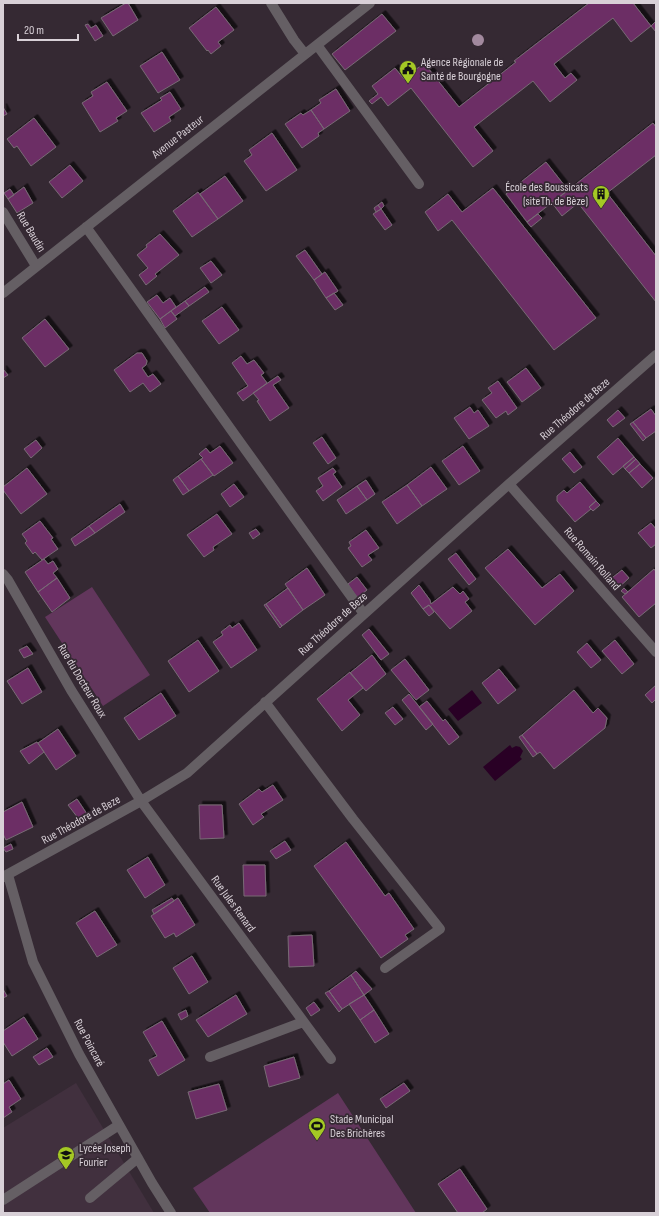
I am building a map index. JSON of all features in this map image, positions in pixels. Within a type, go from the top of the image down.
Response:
[{"type":"street","points":[[271,3],[294,40],[305,54]]},
{"type":"street","name":"Avenue Pasteur","points":[[3,293],[370,3]]},
{"type":"street","points":[[317,44],[419,184]]},
{"type":"street","name":"Rue Baudin","points":[[3,212],[36,266]]},
{"type":"street","points":[[86,227],[364,614]]},
{"type":"street","name":"Rue Théodore de Beze","points":[[5,876],[141,801],[187,773],[509,484],[656,355]]},
{"type":"street","name":"Rue Romain Rolland","points":[[509,484],[656,652]]},
{"type":"street","name":"Rue du Docteur Roux","points":[[3,574],[8,580],[71,690],[141,801]]},
{"type":"street","points":[[266,702],[353,819],[440,929],[385,968]]},
{"type":"street","name":"Rue Jules Renard","points":[[141,801],[331,1059]]},
{"type":"street","name":"Rue Poincaré","points":[[5,876],[33,962],[79,1054],[171,1213]]},
{"type":"street","points":[[210,1057],[303,1022]]},
{"type":"street","points":[[3,1200],[120,1125]]},
{"type":"street","points":[[90,1198],[138,1158]]},
{"type":"shaded area","points":[[92,587],[150,675],[103,706],[45,617]]},
{"type":"shaded area","points":[[472,690],[482,703],[458,721],[448,709]]},
{"type":"shaded area","points":[[510,745],[512,748],[516,746],[520,747],[523,751],[520,757],[522,759],[495,781],[483,767]]},
{"type":"shaded area","name":"Lycée Joseph Fourier","points":[[76,1083],[154,1213],[3,1213],[3,1128]]},
{"type":"shaded area","name":"Stade Municipal Des Brichères","points":[[338,1093],[416,1213],[210,1213],[193,1188]]},
{"type":"building","points":[[128,3],[138,20],[113,36],[101,18]]},
{"type":"building","name":"Agence Régionale de Santé de Bourgogne","points":[[589,3],[633,3],[651,26],[631,42],[613,18],[554,64],[565,78],[571,73],[577,80],[550,102],[533,81],[474,127],[493,151],[473,167],[411,88],[388,106],[381,97],[372,104],[369,101],[378,94],[372,86],[395,68],[404,79],[424,63],[459,107],[516,62],[514,61]]},
{"type":"building","points":[[216,7],[234,30],[218,42],[221,46],[211,54],[189,28]]},
{"type":"building","points":[[382,14],[396,31],[345,70],[332,54]]},
{"type":"building","points":[[656,21],[656,32],[651,26]]},
{"type":"building","points":[[88,24],[91,28],[96,25],[103,36],[95,41],[85,25]]},
{"type":"building","points":[[162,52],[180,80],[158,93],[140,66]]},
{"type":"building","points":[[107,82],[127,111],[116,118],[118,121],[100,132],[82,103],[93,96],[91,92]]},
{"type":"building","points":[[336,89],[350,111],[324,129],[311,110],[321,103],[319,100]]},
{"type":"building","points":[[170,92],[181,109],[169,117],[171,121],[154,132],[141,113],[162,100],[160,98]]},
{"type":"building","points":[[3,107],[7,114],[3,116]]},
{"type":"building","points":[[311,110],[324,129],[318,133],[319,136],[302,148],[285,124],[301,113],[303,115]]},
{"type":"building","points":[[34,118],[56,147],[31,166],[17,146],[14,148],[7,139]]},
{"type":"building","name":"École des Boussicats (siteTh. de Bèze)","points":[[653,123],[656,127],[656,155],[607,193],[656,256],[656,302],[578,203],[562,216],[552,203]]},
{"type":"building","points":[[272,133],[297,170],[266,191],[244,161],[252,155],[249,150]]},
{"type":"building","points":[[546,162],[568,190],[527,222],[506,194]]},
{"type":"building","points":[[70,165],[83,181],[62,198],[49,182]]},
{"type":"building","points":[[225,176],[243,201],[218,219],[200,194]]},
{"type":"building","points":[[24,187],[33,203],[17,213],[8,199]]},
{"type":"building","points":[[493,188],[596,318],[554,350],[452,220],[438,231],[425,212],[448,194],[462,212]]},
{"type":"building","points":[[10,189],[14,195],[8,199],[4,193]]},
{"type":"building","points":[[198,192],[218,219],[192,237],[173,211]]},
{"type":"building","points":[[382,202],[384,206],[381,209],[378,205]]},
{"type":"building","points":[[378,205],[381,209],[376,212],[374,208]]},
{"type":"building","points":[[381,209],[392,225],[385,230],[373,214]]},
{"type":"building","points":[[538,214],[542,218],[531,227],[527,222]]},
{"type":"building","points":[[160,234],[179,255],[155,274],[157,276],[146,285],[139,275],[148,268],[137,255],[147,247],[146,245]]},
{"type":"building","points":[[305,250],[322,274],[314,280],[296,256]]},
{"type":"building","points":[[211,261],[222,275],[211,283],[200,268]]},
{"type":"building","points":[[325,272],[338,291],[326,298],[314,280]]},
{"type":"building","points":[[205,287],[209,292],[189,306],[185,301]]},
{"type":"building","points":[[334,293],[343,305],[335,310],[326,298]]},
{"type":"building","points":[[157,295],[163,303],[170,298],[176,307],[160,319],[147,302]]},
{"type":"building","points":[[185,301],[189,306],[175,316],[171,311]]},
{"type":"building","points":[[222,307],[239,330],[219,344],[202,321]]},
{"type":"building","points":[[171,311],[177,319],[165,328],[160,319]]},
{"type":"building","points":[[45,319],[69,349],[45,367],[22,338]]},
{"type":"building","points":[[137,353],[142,353],[147,361],[146,365],[142,368],[148,377],[153,374],[161,384],[150,392],[143,383],[130,392],[114,370]]},
{"type":"building","points":[[241,356],[247,364],[254,360],[264,373],[261,375],[267,383],[243,401],[237,393],[248,386],[232,363]]},
{"type":"building","points":[[526,368],[541,388],[522,402],[507,382]]},
{"type":"building","points":[[3,369],[8,375],[3,378]]},
{"type":"building","points":[[278,376],[281,380],[273,385],[289,408],[270,421],[257,401],[259,400],[253,393]]},
{"type":"building","points":[[498,381],[517,408],[508,415],[506,411],[496,418],[482,400],[492,393],[488,388]]},
{"type":"building","points":[[470,407],[474,413],[478,410],[489,426],[469,439],[454,418]]},
{"type":"building","points":[[651,409],[656,416],[656,431],[646,438],[633,422]]},
{"type":"building","points":[[618,410],[625,418],[613,427],[607,420]]},
{"type":"building","points":[[633,422],[646,438],[643,441],[630,424]]},
{"type":"building","points":[[322,437],[336,458],[328,464],[313,443]]},
{"type":"building","points":[[618,438],[634,457],[613,475],[597,457]]},
{"type":"building","points":[[36,440],[42,448],[31,458],[24,449]]},
{"type":"building","points":[[220,446],[233,463],[214,476],[199,454],[206,448],[210,453]]},
{"type":"building","points":[[463,446],[480,471],[459,485],[442,461]]},
{"type":"building","points":[[570,452],[582,467],[574,473],[562,459]]},
{"type":"building","points":[[634,457],[636,459],[625,469],[623,466]]},
{"type":"building","points":[[201,459],[213,475],[189,491],[178,476]]},
{"type":"building","points":[[636,459],[640,464],[629,473],[625,469]]},
{"type":"building","points":[[640,464],[653,478],[642,488],[629,473]]},
{"type":"building","points":[[431,467],[447,489],[422,506],[407,485]]},
{"type":"building","points":[[27,468],[47,494],[21,514],[3,490],[3,487]]},
{"type":"building","points":[[333,468],[336,472],[333,474],[342,487],[323,501],[316,491],[323,486],[318,478]]},
{"type":"building","points":[[178,476],[189,491],[183,495],[173,480]]},
{"type":"building","points":[[366,480],[375,494],[367,500],[357,486]]},
{"type":"building","points":[[580,482],[596,501],[589,507],[591,509],[575,522],[557,501],[557,496],[564,490],[567,493]]},
{"type":"building","points":[[234,484],[244,497],[230,507],[221,494]]},
{"type":"building","points":[[407,485],[422,506],[397,524],[382,502]]},
{"type":"building","points":[[357,486],[367,500],[346,514],[337,500]]},
{"type":"building","points":[[596,501],[600,505],[593,511],[589,507]]},
{"type":"building","points":[[120,504],[125,512],[95,533],[89,526]]},
{"type":"building","points":[[217,514],[232,534],[213,547],[214,550],[204,557],[187,535]]},
{"type":"building","points":[[40,521],[53,538],[51,539],[58,549],[42,560],[35,552],[33,554],[25,543],[27,541],[22,534]]},
{"type":"building","points":[[651,523],[656,529],[656,544],[651,548],[638,533]]},
{"type":"building","points":[[89,526],[95,533],[75,546],[71,539]]},
{"type":"building","points":[[256,529],[260,534],[253,539],[249,533]]},
{"type":"building","points":[[366,530],[379,548],[368,555],[372,560],[362,567],[348,548],[351,546],[349,542]]},
{"type":"building","points":[[508,549],[542,588],[560,574],[574,591],[535,625],[485,568]]},
{"type":"building","points":[[456,553],[476,579],[469,585],[448,559]]},
{"type":"building","points":[[44,559],[48,564],[53,561],[58,569],[53,573],[57,578],[38,592],[25,572]]},
{"type":"building","points":[[307,568],[325,595],[303,610],[285,584]]},
{"type":"building","points":[[654,569],[656,572],[656,603],[639,617],[622,597]]},
{"type":"building","points":[[622,570],[629,578],[616,590],[608,581]]},
{"type":"building","points":[[357,577],[367,590],[357,598],[348,584]]},
{"type":"building","points":[[57,578],[70,598],[52,612],[38,592]]},
{"type":"building","points":[[419,585],[430,600],[431,604],[453,587],[460,594],[463,591],[469,599],[465,602],[472,611],[450,629],[429,605],[423,609],[411,593]]},
{"type":"building","points":[[288,588],[303,610],[282,626],[266,604]]},
{"type":"building","points":[[624,588],[628,592],[625,594],[621,591]]},
{"type":"building","points":[[266,604],[282,626],[280,628],[264,605]]},
{"type":"building","points":[[429,605],[434,612],[429,616],[423,609]]},
{"type":"building","points":[[239,623],[257,650],[231,668],[213,642],[223,635],[221,632],[230,625],[232,628]]},
{"type":"building","points":[[369,629],[389,654],[381,660],[362,635]]},
{"type":"building","points":[[198,640],[219,671],[189,692],[168,661]]},
{"type":"building","points":[[615,640],[634,664],[622,674],[602,651]]},
{"type":"building","points":[[587,643],[601,660],[591,668],[577,652]]},
{"type":"building","points":[[27,646],[33,654],[24,658],[19,650]]},
{"type":"building","points":[[372,655],[386,674],[366,691],[350,673]]},
{"type":"building","points":[[405,659],[429,690],[416,700],[391,670]]},
{"type":"building","points":[[28,668],[42,692],[22,704],[7,681]]},
{"type":"building","points":[[499,669],[516,690],[498,704],[482,683]]},
{"type":"building","points":[[350,672],[363,688],[348,700],[360,715],[342,731],[317,699]]},
{"type":"building","points":[[656,685],[656,699],[652,703],[645,695]]},
{"type":"building","points":[[574,690],[593,713],[598,708],[607,718],[605,728],[554,769],[540,752],[537,754],[522,735]]},
{"type":"building","points":[[161,693],[176,716],[139,740],[124,718]]},
{"type":"building","points":[[409,694],[433,724],[426,730],[402,700]]},
{"type":"building","points":[[427,701],[443,721],[445,719],[459,737],[449,745],[419,707]]},
{"type":"building","points":[[393,707],[403,719],[395,725],[385,713]]},
{"type":"building","points":[[58,729],[76,756],[56,770],[38,743]]},
{"type":"building","points":[[522,735],[537,754],[533,757],[519,737]]},
{"type":"building","points":[[37,742],[44,752],[29,764],[20,751]]},
{"type":"building","points":[[273,785],[283,800],[261,814],[264,817],[253,825],[239,804],[259,789],[262,792]]},
{"type":"building","points":[[77,799],[87,814],[78,818],[68,805]]},
{"type":"building","points":[[22,802],[33,827],[6,840],[3,834],[3,812]]},
{"type":"building","points":[[199,805],[222,805],[224,838],[200,839]]},
{"type":"building","points":[[285,841],[291,850],[276,859],[270,851]]},
{"type":"building","points":[[346,842],[385,896],[389,893],[414,929],[405,935],[408,939],[381,958],[314,866]]},
{"type":"building","points":[[11,844],[13,849],[6,852],[3,848]]},
{"type":"building","points":[[148,857],[165,885],[145,898],[127,870]]},
{"type":"building","points":[[243,865],[265,865],[266,896],[244,896]]},
{"type":"building","points":[[172,898],[174,901],[154,914],[152,910]]},
{"type":"building","points":[[178,898],[195,925],[176,937],[174,933],[165,938],[151,916]]},
{"type":"building","points":[[95,911],[117,945],[97,957],[76,923]]},
{"type":"building","points":[[312,935],[314,966],[289,967],[288,936]]},
{"type":"building","points":[[192,956],[208,982],[189,994],[173,968]]},
{"type":"building","points":[[356,971],[372,989],[364,995],[351,975]]},
{"type":"building","points":[[351,975],[364,995],[342,1009],[329,991]]},
{"type":"building","points":[[3,989],[7,996],[3,998]]},
{"type":"building","points":[[329,991],[342,1009],[339,1012],[325,993]]},
{"type":"building","points":[[236,995],[247,1014],[208,1037],[196,1020]]},
{"type":"building","points":[[364,995],[374,1010],[360,1020],[349,1004]]},
{"type":"building","points":[[314,1002],[320,1010],[311,1016],[306,1008]]},
{"type":"building","points":[[186,1010],[188,1016],[181,1020],[178,1014]]},
{"type":"building","points":[[374,1010],[389,1034],[375,1043],[360,1020]]},
{"type":"building","points":[[24,1017],[38,1039],[12,1056],[3,1042],[3,1031]]},
{"type":"building","points":[[162,1021],[185,1060],[158,1076],[149,1060],[157,1056],[143,1032]]},
{"type":"building","points":[[47,1048],[53,1057],[39,1065],[33,1057]]},
{"type":"building","points":[[294,1057],[300,1078],[269,1087],[264,1066]]},
{"type":"building","points":[[9,1080],[21,1099],[9,1107],[12,1112],[3,1118],[3,1084]]},
{"type":"building","points":[[404,1083],[410,1091],[386,1108],[380,1099]]},
{"type":"building","points":[[219,1084],[227,1110],[196,1119],[188,1092]]},
{"type":"building","points":[[460,1169],[487,1209],[482,1213],[458,1213],[438,1184]]},
{"type":"place","name":"Agence Régionale de Santé de Bourgogne","points":[[408,84]]},
{"type":"place","name":"École des Boussicats (siteTh. de Bèze)","points":[[601,209]]},
{"type":"place","name":"Stade Municipal Des Brichères","points":[[317,1141]]},
{"type":"place","name":"Lycée Joseph Fourier","points":[[66,1170]]}]
